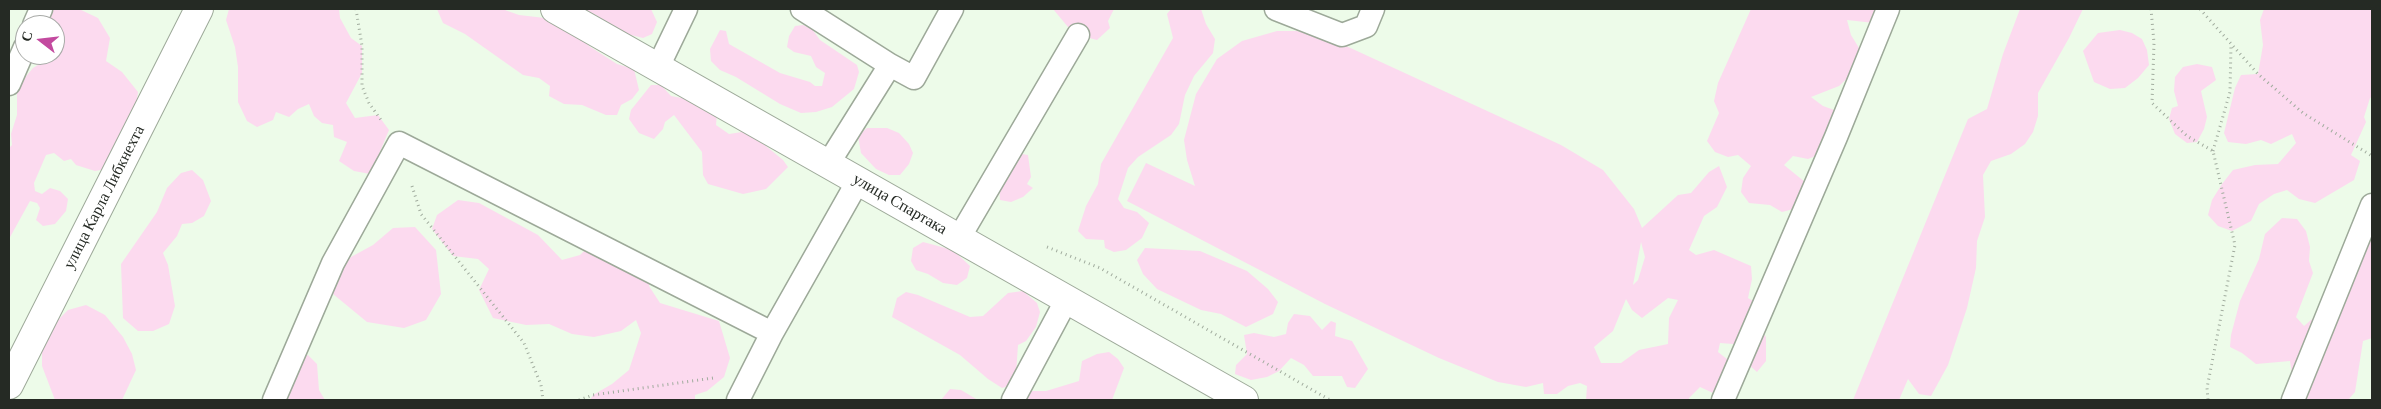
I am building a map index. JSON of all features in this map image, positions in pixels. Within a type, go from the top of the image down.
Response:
[{"type":"street","name":"улица Карла Либкнехта","points":[[9,385],[199,9]]},
{"type":"street","name":"улица Спартака","points":[[555,9],[1244,400]]},
{"type":"lane","points":[[658,67],[686,9]]},
{"type":"lane","points":[[802,9],[890,65],[914,78],[952,9]]},
{"type":"lane","points":[[1276,9],[1342,35],[1366,26],[1373,9]]},
{"type":"lane","points":[[1723,400],[1836,137],[1888,9]]},
{"type":"lane","points":[[959,238],[1078,35]]},
{"type":"lane","points":[[9,84],[17,65]]},
{"type":"lane","points":[[828,164],[890,65]]},
{"type":"lane","points":[[274,400],[333,263],[399,144],[772,333]]},
{"type":"lane","points":[[738,400],[772,333],[858,181]]},
{"type":"lane","points":[[2293,400],[2372,205]]},
{"type":"lane","points":[[1013,400],[1067,299]]},
{"type":"path","points":[[356,9],[362,46],[362,86],[369,103],[399,144],[420,214],[524,343],[541,385],[543,400]]},
{"type":"path","points":[[2151,9],[2154,43],[2152,103],[2187,136],[2213,151]]},
{"type":"path","points":[[2200,9],[2258,74],[2304,113],[2372,156]]},
{"type":"path","points":[[2208,400],[2207,388],[2235,245],[2213,151],[2230,92],[2231,44]]},
{"type":"path","points":[[579,400],[593,395],[704,379],[751,375]]},
{"type":"shaded area","points":[[79,9],[98,18],[110,38],[106,61],[122,72],[138,92],[135,113],[106,169],[95,171],[76,165],[71,159],[64,161],[54,153],[46,155],[34,183],[35,191],[42,194],[50,188],[60,191],[68,199],[66,211],[55,224],[43,226],[36,220],[40,208],[37,203],[30,201],[9,239],[9,148],[12,145],[11,134],[17,115],[17,87],[33,68],[38,65],[65,65],[65,15],[50,15],[51,10]]},
{"type":"shaded area","points":[[229,9],[339,9],[340,18],[351,38],[362,46],[362,73],[346,103],[355,118],[378,115],[389,130],[379,154],[388,164],[381,176],[354,171],[339,161],[347,142],[334,137],[333,125],[322,123],[314,116],[309,104],[298,109],[289,117],[276,112],[273,120],[257,127],[247,121],[238,102],[238,67],[235,47],[226,20]]},
{"type":"shaded area","points":[[437,9],[502,9],[519,15],[545,18],[580,35],[589,46],[617,64],[634,69],[639,90],[632,99],[621,105],[617,115],[606,115],[582,105],[564,104],[549,96],[550,86],[539,78],[523,75],[465,34],[443,23]]},
{"type":"shaded area","points":[[568,9],[651,9],[657,22],[652,34],[643,38],[619,32],[596,15]]},
{"type":"shaded area","points":[[1053,9],[1114,9],[1108,21],[1110,28],[1097,40],[1078,35],[1068,27]]},
{"type":"shaded area","points":[[1171,9],[1201,9],[1206,24],[1215,39],[1213,53],[1194,76],[1185,95],[1179,124],[1171,135],[1138,157],[1128,168],[1118,199],[1124,208],[1137,212],[1149,223],[1142,238],[1126,250],[1114,252],[1105,248],[1104,240],[1086,239],[1078,231],[1086,206],[1098,184],[1101,164],[1173,38],[1167,14]]},
{"type":"shaded area","points":[[1751,9],[1885,9],[1874,23],[1847,20],[1851,35],[1859,48],[1858,68],[1839,86],[1811,97],[1823,106],[1837,111],[1823,153],[1808,159],[1793,156],[1784,165],[1805,182],[1797,208],[1782,212],[1770,205],[1749,203],[1741,192],[1743,178],[1751,166],[1738,155],[1728,157],[1715,152],[1707,141],[1719,113],[1714,101],[1718,83]]},
{"type":"shaded area","points":[[2020,9],[2083,9],[2038,93],[2038,116],[2033,132],[2025,144],[2011,154],[1991,161],[1983,175],[1985,217],[1977,241],[1976,268],[1967,308],[1948,365],[1931,396],[1919,394],[1908,379],[1899,400],[1853,400],[1968,119],[1987,109],[2003,54]]},
{"type":"shaded area","points":[[2264,9],[2372,9],[2372,97],[2364,117],[2366,122],[2351,155],[2360,161],[2354,180],[2315,203],[2299,199],[2287,190],[2274,194],[2259,204],[2251,221],[2232,231],[2218,226],[2208,215],[2212,200],[2222,184],[2233,170],[2255,165],[2278,164],[2296,143],[2292,134],[2271,144],[2261,140],[2246,144],[2228,142],[2224,133],[2235,88],[2241,75],[2258,74],[2263,45],[2260,20]]},
{"type":"shaded area","points":[[803,25],[812,29],[820,40],[857,65],[859,72],[854,89],[832,107],[816,112],[801,113],[780,104],[736,77],[720,70],[711,61],[710,49],[720,30],[726,31],[729,44],[780,73],[810,82],[815,86],[822,86],[825,73],[816,67],[811,56],[794,52],[787,47],[789,36],[795,26]]},
{"type":"shaded area","points":[[2120,30],[2132,33],[2142,39],[2147,50],[2149,65],[2138,78],[2125,88],[2110,89],[2094,82],[2083,51],[2098,33]]},
{"type":"shaded area","points":[[1277,31],[1297,31],[1344,45],[1561,145],[1603,170],[1634,209],[1642,228],[1678,195],[1691,193],[1709,172],[1719,166],[1727,187],[1717,207],[1704,216],[1689,250],[1696,255],[1714,250],[1751,266],[1752,279],[1748,298],[1763,307],[1760,328],[1766,337],[1766,361],[1757,372],[1749,365],[1746,345],[1720,343],[1718,352],[1732,363],[1724,398],[1700,387],[1689,400],[1586,400],[1587,386],[1580,383],[1568,386],[1557,394],[1544,394],[1543,383],[1526,387],[1498,382],[1439,358],[1325,304],[1127,201],[1146,163],[1195,186],[1187,160],[1184,140],[1196,94],[1217,59],[1242,41]],"holes":[[[1641,242],[1645,257],[1638,280],[1633,285]],[[1668,298],[1678,300],[1669,318],[1668,344],[1639,350],[1621,363],[1601,363],[1594,347],[1613,331],[1626,299],[1632,310],[1642,318]]]},
{"type":"shaded area","points":[[2197,64],[2212,67],[2216,80],[2201,91],[2207,117],[2204,129],[2197,142],[2187,143],[2175,134],[2169,119],[2172,108],[2178,106],[2174,91],[2175,77],[2183,67]]},
{"type":"shaded area","points":[[651,85],[661,85],[671,96],[687,99],[717,114],[716,125],[729,134],[742,132],[755,137],[783,160],[788,167],[766,189],[743,194],[708,184],[703,175],[702,152],[674,115],[665,122],[663,129],[654,139],[639,133],[629,119],[631,110]]},
{"type":"shaded area","points":[[867,128],[887,128],[899,133],[909,144],[913,153],[909,164],[900,175],[889,175],[876,169],[861,153],[858,136]]},
{"type":"shaded area","points":[[1016,153],[1028,155],[1031,177],[1027,184],[1033,188],[1023,197],[1011,202],[1000,200],[999,182]]},
{"type":"shaded area","points":[[192,170],[203,180],[211,201],[204,216],[192,223],[182,224],[177,236],[163,253],[168,265],[175,306],[169,324],[153,331],[138,331],[123,318],[121,264],[157,212],[167,188],[181,173]]},
{"type":"shaded area","points":[[458,200],[479,203],[538,235],[562,260],[580,255],[589,246],[653,272],[649,286],[660,303],[719,321],[730,358],[724,377],[707,391],[695,395],[695,400],[590,400],[593,395],[612,384],[629,370],[641,333],[636,320],[621,331],[594,337],[572,334],[549,324],[526,325],[493,318],[479,290],[489,269],[478,259],[453,256],[432,229],[437,215]]},
{"type":"shaded area","points":[[2282,218],[2297,219],[2306,231],[2310,247],[2309,261],[2313,273],[2296,317],[2304,326],[2318,314],[2338,317],[2351,289],[2354,269],[2372,221],[2372,338],[2363,341],[2355,392],[2348,400],[2296,400],[2290,361],[2256,364],[2242,353],[2230,347],[2231,335],[2240,301],[2259,259],[2265,234]]},
{"type":"shaded area","points":[[415,227],[436,250],[441,294],[426,320],[404,328],[367,322],[333,294],[336,273],[351,257],[373,245],[393,228]]},
{"type":"shaded area","points":[[923,242],[953,250],[970,266],[967,278],[957,285],[943,283],[928,274],[916,270],[911,261],[913,248]]},
{"type":"shaded area","points":[[1145,248],[1200,251],[1247,271],[1268,289],[1278,302],[1273,314],[1246,327],[1221,314],[1201,310],[1157,289],[1143,274],[1137,260]]},
{"type":"shaded area","points":[[1023,291],[1037,303],[1040,312],[1036,327],[1026,341],[1018,345],[1016,374],[1012,385],[1002,388],[988,379],[960,355],[892,317],[897,298],[906,292],[918,295],[970,317],[983,316],[1008,293]]},
{"type":"shaded area","points":[[86,305],[105,315],[123,337],[132,354],[136,370],[122,400],[55,400],[42,366],[42,349],[50,328],[68,310]]},
{"type":"shaded area","points":[[1294,314],[1310,316],[1322,330],[1331,321],[1336,323],[1335,336],[1352,341],[1368,369],[1355,388],[1347,387],[1342,376],[1313,376],[1304,365],[1291,358],[1279,371],[1267,377],[1251,380],[1235,374],[1236,365],[1247,354],[1244,335],[1254,333],[1274,337],[1286,334],[1288,323]]},
{"type":"shaded area","points":[[1109,352],[1118,359],[1124,368],[1112,400],[1019,400],[1026,391],[1046,391],[1079,381],[1082,361],[1097,354]]},
{"type":"shaded area","points":[[308,355],[317,364],[319,390],[325,400],[274,400],[292,360]]},
{"type":"shaded area","points":[[950,389],[961,390],[978,400],[941,400]]}]
